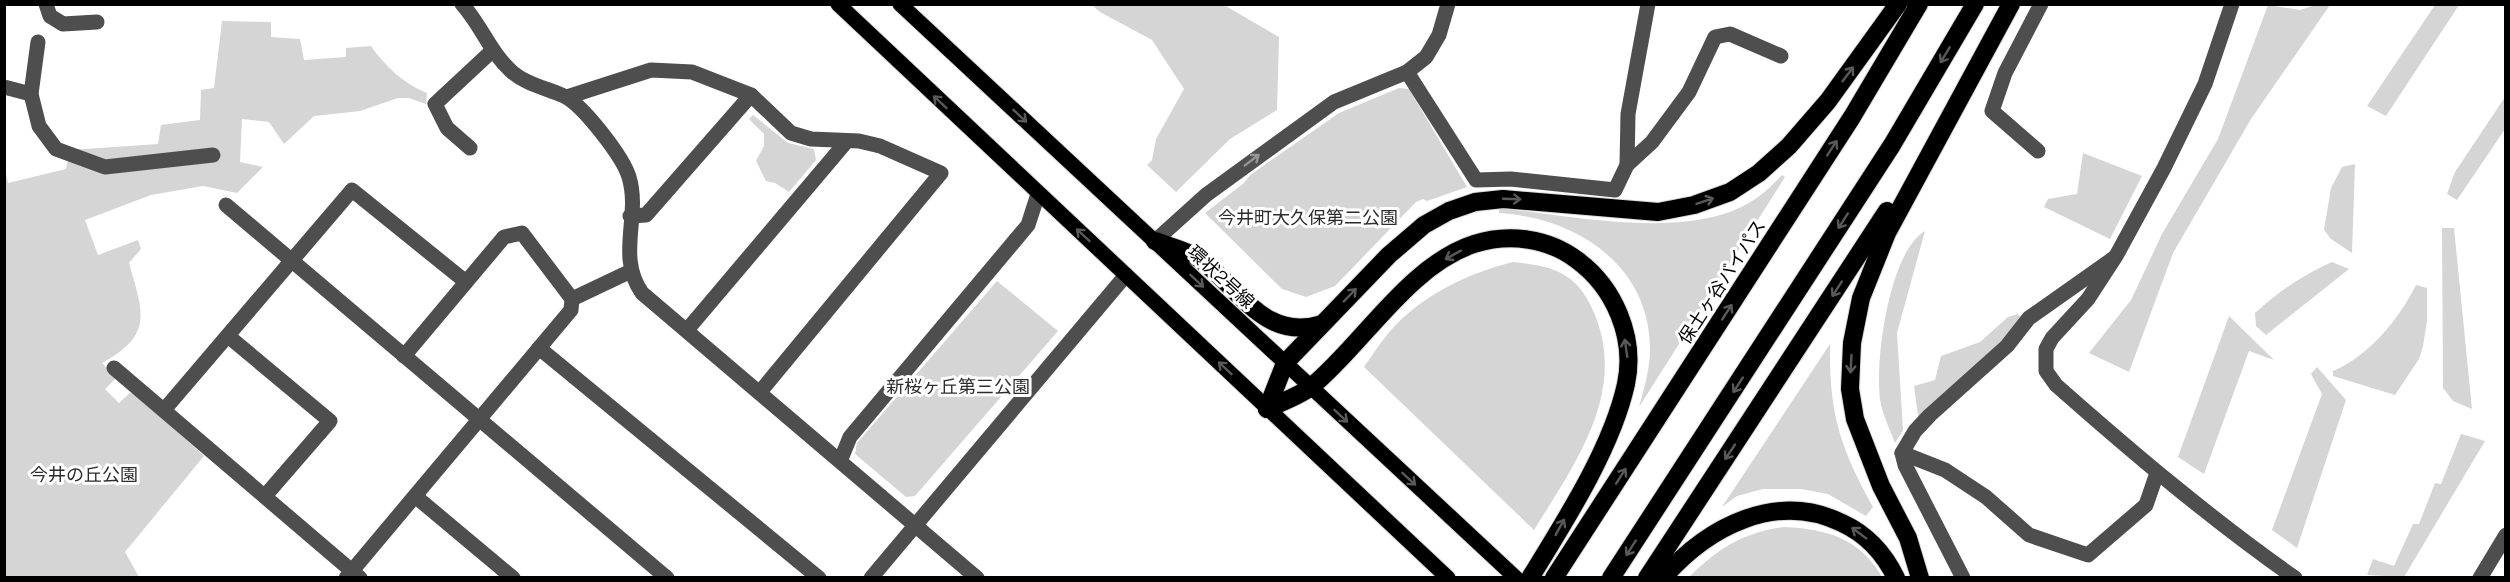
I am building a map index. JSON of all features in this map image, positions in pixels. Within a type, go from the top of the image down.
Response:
[{"type":"highway","points":[[1268,409],[1285,363],[1389,255],[1424,225],[1449,211],[1475,202],[1503,199],[1658,212],[1694,205],[1730,192],[1759,173],[1790,146],[1828,101],[1898,4]]},
{"type":"highway","name":"保土ヶ谷バイパス","points":[[1554,578],[1839,137],[1919,4]]},
{"type":"highway","points":[[1611,578],[1892,145],[1975,4]]},
{"type":"highway","points":[[1931,578],[1881,486],[1855,419],[1850,389],[1852,344],[1861,298],[1887,233],[2011,4]]},
{"type":"highway","points":[[1647,578],[1911,174],[1969,80]]},
{"type":"highway","points":[[1268,409],[1311,387],[1398,296],[1437,264],[1473,244],[1503,238],[1535,240],[1565,252],[1588,268],[1608,290],[1615,304],[1628,350],[1627,381],[1616,419],[1581,490],[1530,578]]},
{"type":"highway","points":[[1155,241],[1197,257],[1274,324],[1291,329],[1309,328],[1322,324]]},
{"type":"highway","points":[[1663,578],[1704,540],[1715,534],[1767,512],[1797,509],[1826,515],[1856,530],[1877,548],[1896,578]]},
{"type":"highway","points":[[1908,538],[1920,578]]},
{"type":"main road","points":[[838,4],[1448,578]]},
{"type":"main road","name":"環状2号線","points":[[900,4],[1516,578]]},
{"type":"street","points":[[46,4],[50,16],[63,24],[97,22]]},
{"type":"street","points":[[462,4],[493,50],[513,73],[567,97],[599,129],[616,153],[629,177],[632,199],[628,254],[631,271],[642,293],[841,459],[977,578]]},
{"type":"street","points":[[1155,241],[1206,195],[1334,102],[1407,72],[1430,50],[1439,35],[1449,4]]},
{"type":"street","points":[[1407,72],[1476,180],[1511,179],[1616,190],[1627,165],[1628,114],[1648,4]]},
{"type":"street","points":[[2038,151],[1992,111],[2005,73],[2042,4]]},
{"type":"street","points":[[2232,4],[2205,84],[2116,256],[2088,299],[2052,338],[2046,349],[2046,371],[2056,385],[2157,473],[2230,532],[2295,578]]},
{"type":"street","points":[[1627,165],[1652,142],[1689,92],[1715,37],[1730,34],[1781,56]]},
{"type":"street","points":[[38,42],[31,94],[39,126],[56,149],[105,167],[213,155]]},
{"type":"street","points":[[470,148],[447,128],[435,104],[493,50]]},
{"type":"street","points":[[567,97],[651,70],[692,72],[751,95],[791,133],[811,139],[880,146],[941,173],[760,392]]},
{"type":"street","points":[[4,87],[31,94]]},
{"type":"street","points":[[630,216],[646,215],[751,95]]},
{"type":"street","points":[[687,330],[847,141]]},
{"type":"street","points":[[164,410],[352,190],[466,282]]},
{"type":"street","points":[[841,459],[850,437],[1028,225],[1038,194]]},
{"type":"street","points":[[226,204],[667,578]]},
{"type":"street","points":[[114,368],[265,496],[352,575],[571,310],[573,299],[522,233],[504,237],[404,356]]},
{"type":"street","points":[[1902,453],[1930,415],[2007,346],[2029,318],[2116,256]]},
{"type":"street","points":[[573,299],[631,271]]},
{"type":"street","points":[[871,578],[1126,274]]},
{"type":"street","points":[[228,336],[330,421],[265,496]]},
{"type":"street","points":[[539,348],[819,578]]},
{"type":"street","points":[[1902,453],[1945,470],[1970,486],[2030,535],[2088,555],[2146,505],[2157,473]]},
{"type":"street","points":[[1902,453],[1905,465],[1963,578]]},
{"type":"street","points":[[415,496],[513,578]]},
{"type":"street","points":[[2480,578],[2505,535]]},
{"type":"green space","points":[[1092,5],[1224,5],[1279,37],[1277,110],[1230,139],[1176,192],[1147,165],[1152,160],[1156,139],[1184,89],[1152,40],[1100,12]]},
{"type":"green space","points":[[2268,5],[2300,10],[2315,5],[2330,5],[2251,119],[2173,253],[2129,372],[2089,353],[2131,300],[2162,234],[2218,139]]},
{"type":"green space","points":[[2435,5],[2459,5],[2386,116],[2367,106]]},
{"type":"green space","name":"今井の丘公園","points":[[222,21],[271,22],[271,37],[300,39],[304,60],[346,57],[346,48],[371,46],[396,74],[427,93],[426,104],[409,98],[398,98],[360,111],[314,116],[284,144],[269,122],[242,119],[240,162],[263,167],[237,193],[203,186],[151,195],[85,220],[98,255],[138,240],[141,249],[129,263],[138,296],[140,321],[137,332],[130,342],[102,363],[116,378],[105,389],[119,403],[130,393],[136,394],[204,456],[125,552],[139,577],[5,577],[4,163],[8,183],[66,169],[70,150],[158,144],[161,125],[200,120],[201,90],[214,88]]},
{"type":"green space","name":"今井町大久保第二公園","points":[[1399,88],[1409,89],[1467,187],[1427,201],[1423,199],[1416,202],[1335,286],[1306,297],[1282,289],[1205,213],[1244,183],[1250,175],[1339,113]]},
{"type":"green space","points":[[2505,97],[2505,129],[2457,200],[2447,194],[2455,172]]},
{"type":"green space","points":[[753,115],[788,143],[814,149],[816,160],[789,192],[775,183],[766,181],[756,161],[764,146],[764,134],[749,119]]},
{"type":"green space","points":[[2083,153],[2142,176],[2110,239],[2044,207],[2048,199],[2077,194]]},
{"type":"green space","points":[[2355,164],[2352,253],[2331,239],[2324,230],[2331,188],[2342,167]]},
{"type":"green space","points":[[1782,175],[1785,177],[1639,407],[1650,353],[1647,322],[1638,295],[1624,272],[1604,252],[1582,237],[1556,225],[1528,217],[1499,213],[1499,208],[1633,223],[1668,223],[1702,219],[1732,211],[1758,197]]},
{"type":"green space","points":[[2442,228],[2454,228],[2472,409],[2453,401],[2443,388]]},
{"type":"green space","points":[[1925,231],[1897,333],[1903,430],[1895,443],[1880,399],[1880,359],[1883,334],[1887,308],[1902,261],[1913,243]]},
{"type":"green space","points":[[1513,262],[1553,269],[1573,281],[1581,290],[1595,315],[1603,344],[1605,373],[1592,428],[1565,480],[1534,530],[1364,367],[1392,329],[1418,305],[1464,279]]},
{"type":"green space","points":[[2332,262],[2349,269],[2266,335],[2256,326],[2255,313],[2264,305],[2301,278]]},
{"type":"green space","name":"新桜ヶ丘第三公園","points":[[997,281],[1058,331],[915,496],[906,497],[855,454],[857,443]]},
{"type":"green space","points":[[2416,285],[2427,288],[2427,321],[2423,346],[2419,359],[2395,395],[2333,376],[2333,371],[2359,356],[2382,335],[2401,311]]},
{"type":"green space","points":[[2018,314],[2024,321],[1919,423],[1914,386],[1935,380],[1941,356],[1980,342],[2008,317]]},
{"type":"green space","points":[[2229,316],[2274,360],[2249,351],[2204,474],[2178,457]]},
{"type":"green space","points":[[1830,344],[1834,411],[1852,466],[1873,507],[1866,516],[1828,494],[1801,489],[1763,489],[1737,496],[1722,507]]},
{"type":"green space","points":[[2317,367],[2346,400],[2297,548],[2272,530],[2322,394],[2311,374]]},
{"type":"green space","points":[[2461,434],[2485,441],[2404,577],[2367,575],[2373,559],[2394,566],[2413,524],[2419,524],[2435,483],[2441,484]]},
{"type":"green space","points":[[1784,527],[1814,530],[1840,538],[1863,553],[1882,577],[1689,577],[1732,543],[1756,533]]}]
